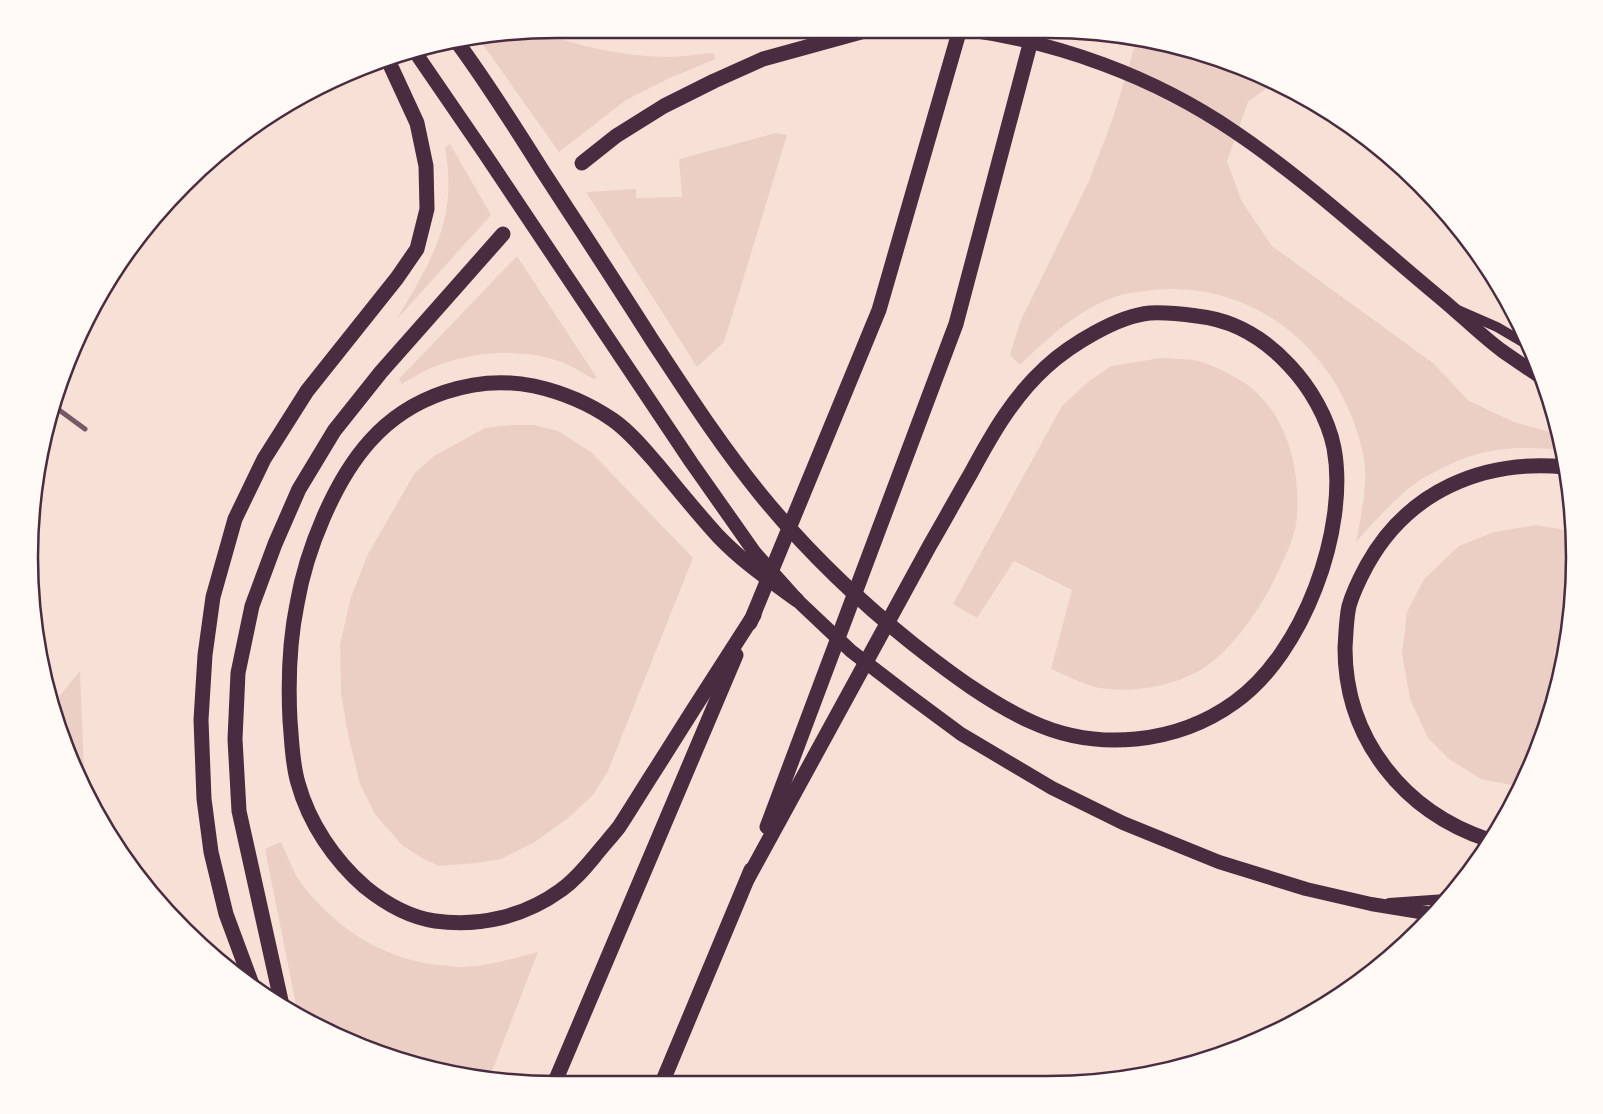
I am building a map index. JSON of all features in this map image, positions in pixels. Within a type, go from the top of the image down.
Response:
[{"type":"highway","points":[[582,163],[616,136],[664,106],[763,59],[839,38]]},
{"type":"highway","points":[[557,1076],[754,615],[879,310],[958,38]]},
{"type":"highway","points":[[1014,38],[1059,49],[1120,70],[1179,98],[1234,131],[1294,175],[1501,349],[1530,370]]},
{"type":"highway","points":[[665,1076],[748,878],[956,324],[1032,38]]},
{"type":"highway","points":[[460,46],[509,117],[715,436],[762,496],[804,544],[846,587],[888,624],[891,626],[936,662],[984,695],[1014,713],[1056,732],[1086,738],[1130,740],[1158,736],[1185,728],[1212,717],[1237,702],[1259,683],[1275,665],[1299,625],[1327,553],[1336,500],[1336,473],[1334,446],[1325,420],[1313,396],[1298,374],[1279,355],[1260,339],[1239,327],[1214,318],[1182,313],[1145,313],[1110,325],[1072,346],[1045,368],[1014,401],[987,444],[888,624],[748,878]]},
{"type":"highway","points":[[418,56],[641,389],[755,553],[797,600],[850,651],[962,734],[1052,788],[1124,823],[1219,862],[1306,889],[1371,904],[1424,913]]},
{"type":"highway","points":[[248,974],[226,914],[211,852],[204,799],[201,720],[205,656],[213,597],[235,519],[264,459],[307,391],[398,278],[417,249],[427,209],[426,166],[417,123],[390,65]]},
{"type":"highway","points":[[280,997],[240,811],[235,739],[238,673],[252,606],[274,544],[299,489],[334,431],[381,372],[503,234]]},
{"type":"highway","points":[[754,615],[618,828],[579,875],[562,890],[522,912],[500,919],[451,923],[403,912],[378,898],[337,859],[321,836],[307,810],[292,754],[288,683],[291,641],[297,600],[307,564],[319,529],[353,463],[370,441],[398,417],[413,406],[437,395],[460,388],[508,383],[532,386],[555,392],[585,404],[613,420],[639,443],[724,542],[750,566],[797,600]]},
{"type":"highway","points":[[1483,838],[1470,834],[1422,806],[1390,774],[1369,743],[1357,717],[1348,681],[1346,634],[1349,606],[1360,578],[1374,552],[1392,529],[1414,508],[1461,480],[1487,471],[1514,466],[1558,466]]},
{"type":"main road","points":[[1449,306],[1497,327],[1517,339]]},
{"type":"main road","points":[[1371,904],[1437,900]]},
{"type":"street","points":[[59,410],[85,429]]},
{"type":"shaded area","points":[[558,38],[617,53],[678,57],[713,53],[716,59],[672,77],[626,100],[559,152],[482,43]]},
{"type":"shaded area","points":[[1135,45],[1180,55],[1213,65],[1268,87],[1248,102],[1227,161],[1242,202],[1272,246],[1433,363],[1469,401],[1514,422],[1550,432],[1554,450],[1511,448],[1496,450],[1481,453],[1451,464],[1423,478],[1400,496],[1356,542],[1365,490],[1364,459],[1355,427],[1340,392],[1323,365],[1301,341],[1276,321],[1248,305],[1218,295],[1186,289],[1152,290],[1114,297],[1087,310],[1063,326],[1020,365],[1010,355],[1020,322],[1089,181],[1114,115]]},
{"type":"shaded area","points":[[776,133],[787,135],[724,342],[697,367],[586,192],[636,189],[636,198],[682,197],[679,159]]},
{"type":"shaded area","points":[[450,144],[491,215],[397,319],[431,258],[439,238],[445,218],[448,197],[445,148]]},
{"type":"shaded area","points":[[517,256],[597,378],[594,379],[568,365],[548,358],[514,353],[496,353],[460,358],[444,363],[402,384],[399,379]]},
{"type":"shaded area","points":[[1161,358],[1202,362],[1232,375],[1253,389],[1269,406],[1278,420],[1291,451],[1297,484],[1296,524],[1288,551],[1255,613],[1234,641],[1210,664],[1187,677],[1154,687],[1130,690],[1101,688],[1086,684],[1051,669],[1072,590],[1014,561],[977,618],[953,604],[1062,406],[1088,382],[1111,366]]},
{"type":"shaded area","points":[[534,425],[558,431],[591,452],[693,558],[608,771],[593,795],[568,818],[535,842],[501,859],[439,866],[402,845],[375,814],[360,784],[348,734],[341,693],[340,644],[351,597],[368,554],[414,474],[434,456],[485,428]]},
{"type":"shaded area","points":[[1536,525],[1564,530],[1566,557],[1564,591],[1556,658],[1538,724],[1513,785],[1481,779],[1449,759],[1428,738],[1410,699],[1402,654],[1407,612],[1424,579],[1459,546],[1494,532]]},
{"type":"shaded area","points":[[80,671],[84,772],[65,724],[57,699]]},
{"type":"shaded area","points":[[281,842],[296,876],[312,897],[327,912],[359,937],[396,955],[437,965],[470,967],[538,952],[492,1072],[456,1067],[390,1049],[327,1023],[296,1007],[265,849]]}]
